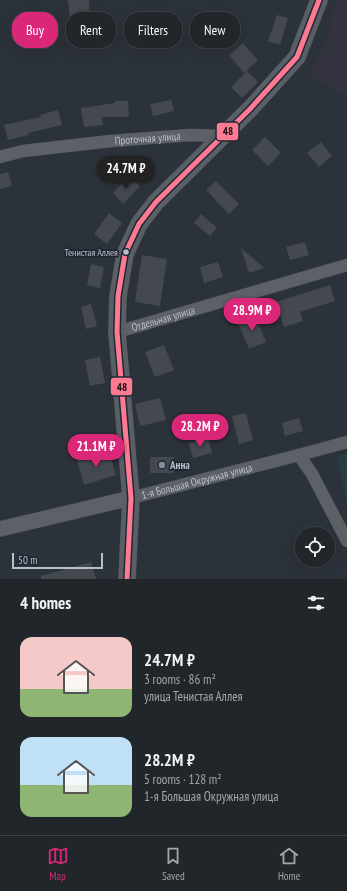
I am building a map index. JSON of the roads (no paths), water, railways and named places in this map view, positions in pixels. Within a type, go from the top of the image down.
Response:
[{"type":"main road","points":[[128,579],[131,498],[117,332],[118,296],[125,254],[139,224],[156,202],[250,109],[297,57],[319,0]]},
{"type":"street","name":"Проточная улица","points":[[0,157],[23,151],[111,141],[190,135],[223,136]]},
{"type":"street","name":"Отдельная улица","points":[[117,332],[347,265]]},
{"type":"street","name":"1-я Большая Окружная улица","points":[[0,529],[131,498],[347,442]]},
{"type":"street","points":[[299,455],[342,520],[347,541]]},
{"type":"place","name":"Тенистая Аллея","points":[[126,252]]},
{"type":"place","name":"Анна","points":[[162,465]]}]
